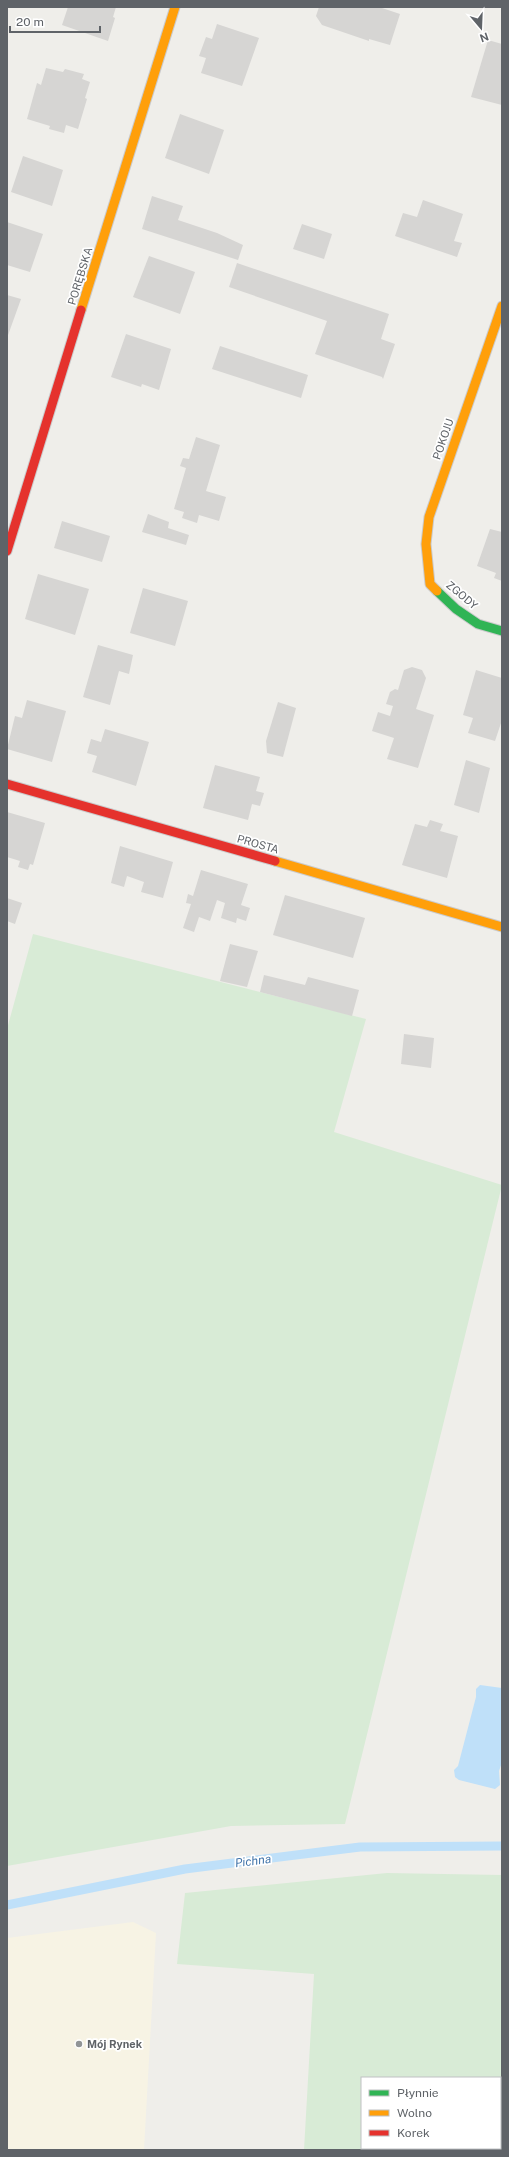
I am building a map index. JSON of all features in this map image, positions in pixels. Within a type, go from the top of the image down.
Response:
[{"type":"street","name":"PORĘBSKA","points":[[7,551],[175,7]]},
{"type":"street","name":"POKOJU","points":[[430,584],[426,544],[429,518],[502,306]]},
{"type":"street","name":"ZGODY","points":[[430,584],[456,609],[478,624],[502,631]]},
{"type":"street","name":"PROSTA","points":[[7,784],[502,928]]},
{"type":"shaded area","name":"Mój Rynek","points":[[133,1922],[156,1933],[144,2150],[7,2150],[7,1938]]},
{"type":"green space","points":[[33,934],[366,1019],[334,1132],[502,1185],[345,1824],[231,1826],[7,1866],[7,1029]]},
{"type":"green space","points":[[387,1873],[502,1875],[502,2150],[304,2150],[314,1974],[177,1964],[185,1893]]},
{"type":"water","points":[[480,1685],[502,1688],[502,1762],[499,1771],[500,1785],[495,1789],[459,1780],[455,1777],[454,1770],[458,1766],[476,1697],[476,1689]]},
{"type":"building","points":[[68,7],[116,7],[113,17],[115,18],[108,41],[62,25]]},
{"type":"building","points":[[319,7],[379,7],[400,14],[390,45],[369,39],[369,41],[322,25],[316,16]]},
{"type":"building","points":[[217,24],[259,38],[242,86],[201,73],[206,58],[199,56],[206,37],[212,39]]},
{"type":"building","points":[[488,40],[502,44],[502,105],[471,97]]},
{"type":"building","points":[[46,68],[63,72],[65,69],[84,74],[82,79],[90,82],[85,98],[87,99],[78,129],[66,125],[64,133],[49,129],[50,126],[27,119],[37,83],[41,85]]},
{"type":"building","points":[[180,114],[224,130],[209,174],[165,158]]},
{"type":"building","points":[[23,156],[63,170],[52,206],[11,192]]},
{"type":"building","points":[[152,196],[183,206],[178,220],[217,233],[243,245],[238,260],[142,229]]},
{"type":"building","points":[[423,200],[463,214],[454,241],[462,243],[457,257],[395,236],[403,213],[417,217]]},
{"type":"building","points":[[7,222],[43,234],[30,272],[7,265]]},
{"type":"building","points":[[302,224],[332,234],[324,259],[293,249]]},
{"type":"building","points":[[149,256],[195,272],[180,314],[133,297]]},
{"type":"building","points":[[237,263],[389,314],[381,339],[395,344],[383,379],[382,377],[315,354],[327,321],[229,287]]},
{"type":"building","points":[[7,295],[21,299],[7,338]]},
{"type":"building","points":[[126,334],[171,349],[159,390],[142,384],[141,387],[111,377]]},
{"type":"building","points":[[220,346],[308,375],[301,398],[212,369]]},
{"type":"building","points":[[196,437],[220,445],[206,491],[226,497],[219,521],[199,515],[197,523],[182,518],[184,512],[174,509],[186,468],[180,466],[183,458],[189,459]]},
{"type":"building","points":[[148,514],[169,522],[168,528],[189,535],[186,545],[142,532]]},
{"type":"building","points":[[62,521],[110,536],[102,562],[54,548]]},
{"type":"building","points":[[490,529],[502,532],[502,581],[494,578],[496,573],[477,566]]},
{"type":"building","points":[[38,574],[89,589],[75,635],[25,619]]},
{"type":"building","points":[[143,588],[188,601],[175,646],[130,633]]},
{"type":"building","points":[[98,645],[133,655],[129,674],[119,671],[110,705],[83,697]]},
{"type":"building","points":[[412,667],[422,670],[426,678],[416,709],[434,715],[418,768],[387,759],[394,738],[372,731],[378,712],[390,716],[393,706],[386,704],[390,692],[395,689],[398,690],[404,670]]},
{"type":"building","points":[[476,670],[502,678],[502,720],[495,741],[468,733],[473,718],[463,715]]},
{"type":"building","points":[[27,700],[66,711],[52,762],[7,749],[15,716],[22,718]]},
{"type":"building","points":[[278,702],[296,708],[283,757],[267,753],[266,741]]},
{"type":"building","points":[[105,729],[149,742],[136,786],[92,772],[97,756],[87,753],[91,739],[101,742]]},
{"type":"building","points":[[466,760],[490,768],[479,813],[454,805]]},
{"type":"building","points":[[215,765],[260,777],[256,791],[264,793],[260,806],[252,804],[248,820],[203,808]]},
{"type":"building","points":[[7,812],[45,823],[33,865],[30,864],[28,870],[18,867],[20,861],[7,857]]},
{"type":"building","points":[[430,820],[443,824],[440,831],[458,836],[447,878],[402,865],[415,824],[427,827]]},
{"type":"building","points":[[120,846],[173,862],[163,898],[141,892],[144,882],[127,876],[124,887],[111,883]]},
{"type":"building","points":[[201,870],[248,884],[241,905],[250,908],[246,921],[237,918],[236,923],[221,918],[225,903],[217,900],[210,921],[199,917],[194,932],[183,928],[191,904],[186,903],[188,894],[193,896]]},
{"type":"building","points":[[285,895],[365,918],[353,958],[273,935]]},
{"type":"building","points":[[7,898],[22,903],[15,924],[7,921]]},
{"type":"building","points":[[230,944],[258,951],[247,987],[220,981]]},
{"type":"building","points":[[264,975],[305,985],[308,977],[359,990],[352,1016],[260,992]]},
{"type":"building","points":[[404,1034],[434,1038],[431,1068],[401,1064]]},
{"type":"waterway","name":"Pichna","points":[[7,1905],[185,1869],[360,1847],[502,1846]]},
{"type":"traffic: fast","points":[[437,591],[456,609],[478,624],[502,631]]},
{"type":"traffic: slow","points":[[81,310],[175,7]]},
{"type":"traffic: slow","points":[[437,591],[430,584],[426,544],[429,517],[502,306]]},
{"type":"traffic: slow","points":[[275,861],[502,927]]},
{"type":"traffic: jam","points":[[7,551],[81,310]]},
{"type":"traffic: jam","points":[[7,784],[275,861]]},
{"type":"place","name":"Mój Rynek","points":[[79,2044]]}]
